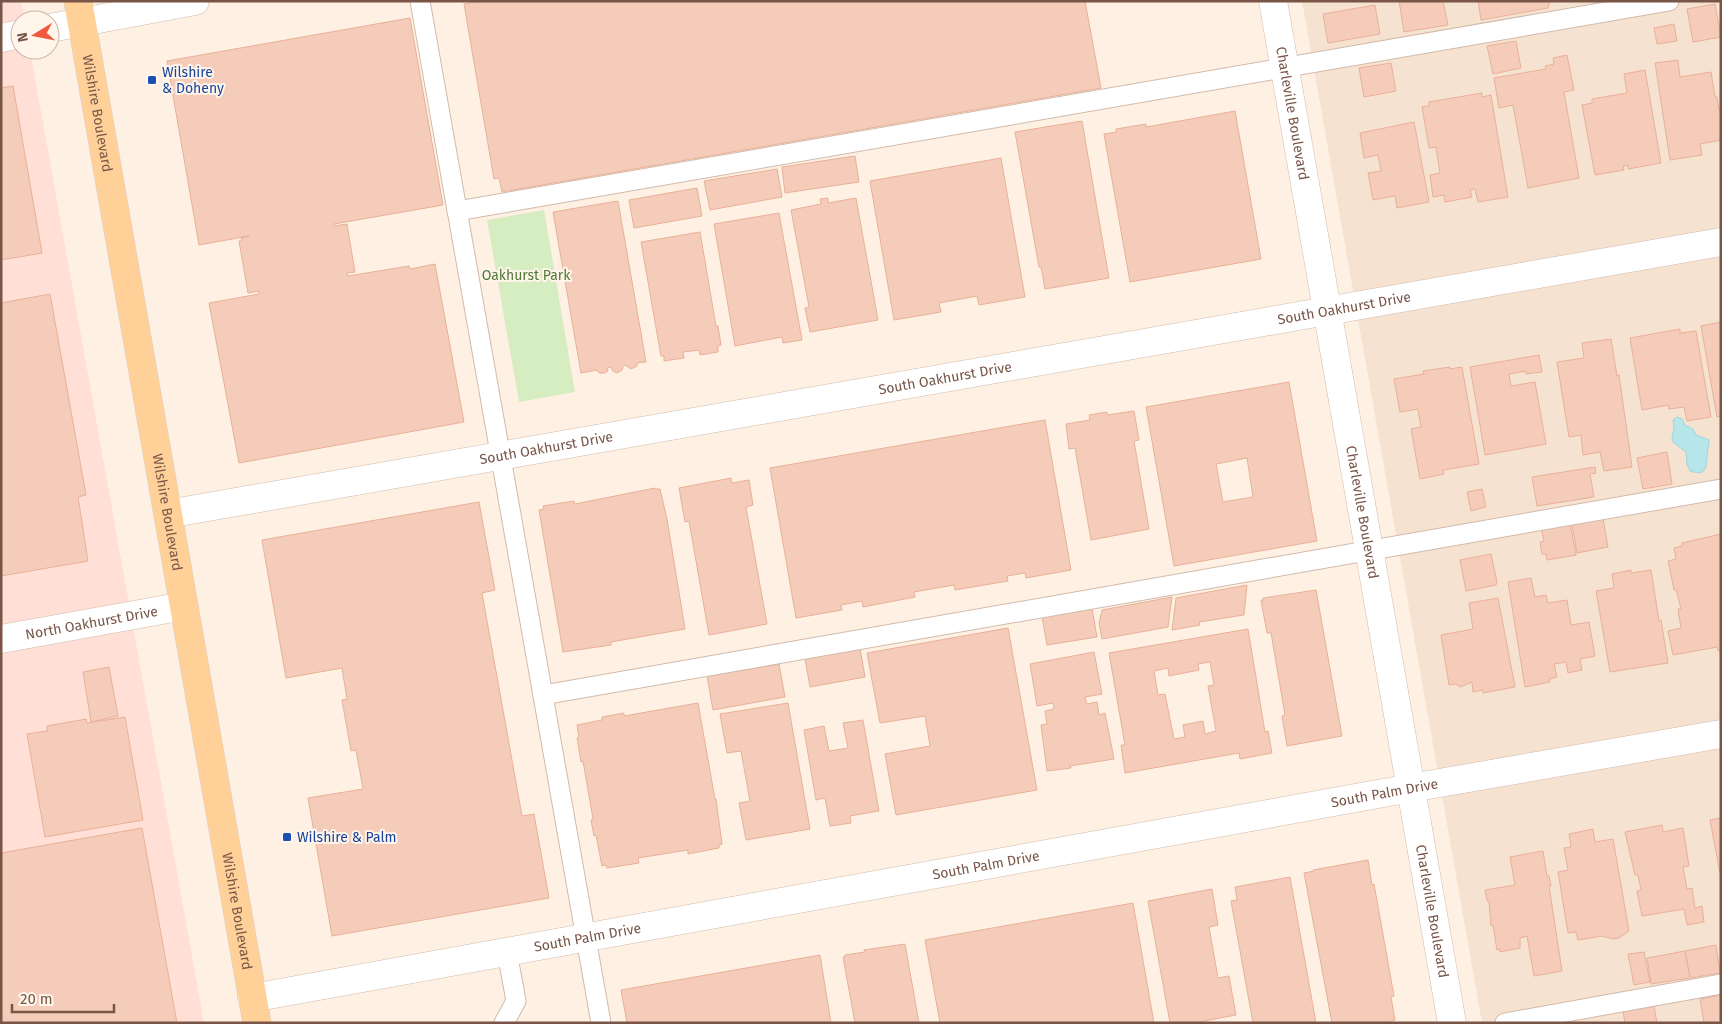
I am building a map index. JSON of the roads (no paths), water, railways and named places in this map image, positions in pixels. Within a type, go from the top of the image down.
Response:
[{"type":"main road","name":"Wilshire Boulevard","points":[[80,12],[254,1010]]},
{"type":"street","points":[[60,23],[80,12],[195,1]]},
{"type":"street","name":"Charleville Boulevard","points":[[1273,1],[1452,1023]]},
{"type":"street","name":"South Oakhurst Drive","points":[[168,514],[1721,242]]},
{"type":"street","name":"North Oakhurst Drive","points":[[1,639],[184,606]]},
{"type":"street","name":"South Palm Drive","points":[[254,1010],[507,952],[586,937],[1721,734]]},
{"type":"lane","points":[[420,1],[601,1023]]},
{"type":"lane","points":[[457,211],[1669,1]]},
{"type":"lane","points":[[543,695],[1721,489]]},
{"type":"lane","points":[[504,1023],[516,1001],[507,952]]},
{"type":"lane","points":[[1505,1023],[1721,984]]},
{"type":"water","points":[[1677,417],[1682,419],[1685,425],[1693,429],[1696,435],[1709,440],[1706,465],[1702,472],[1690,471],[1686,452],[1673,442],[1673,420]]},
{"type":"place","name":"Wilshire & Doheny","points":[[152,80]]},
{"type":"place","name":"Wilshire & Palm","points":[[287,837]]},
{"type":"park label","name":"Oakhurst Park","points":[[526,275]]}]
